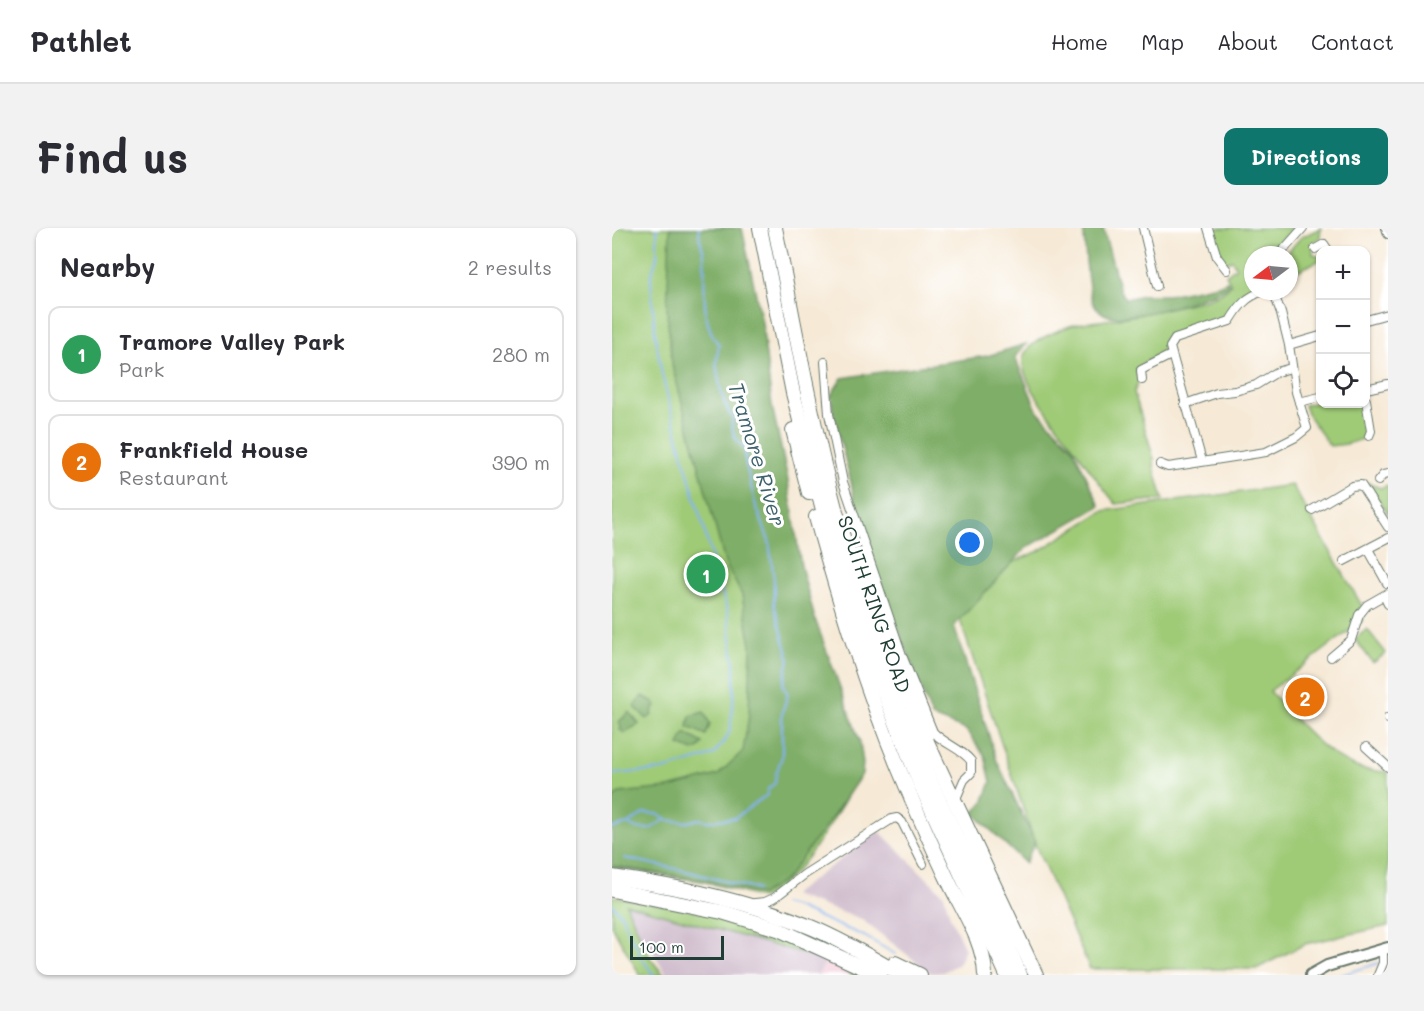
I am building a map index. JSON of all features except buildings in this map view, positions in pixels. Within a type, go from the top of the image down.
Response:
[{"type":"highway","name":"SOUTH RING ROAD","points":[[760,228],[793,393],[823,510],[868,651],[896,727],[937,823],[1012,972]]},
{"type":"highway","name":"SOUTH RING ROAD","points":[[775,228],[817,433],[835,508],[867,614],[907,727],[1012,972]]},
{"type":"highway","points":[[767,268],[772,321],[790,416],[835,585],[867,688],[899,769],[981,949],[985,975]]},
{"type":"highway","points":[[817,433],[893,655],[955,805],[1020,936],[1036,975]]},
{"type":"highway","points":[[823,510],[835,585]]},
{"type":"highway","points":[[612,877],[701,892],[745,904],[822,931],[920,975]]},
{"type":"highway","points":[[948,880],[976,951],[975,975]]},
{"type":"highway","points":[[612,890],[722,912],[778,929],[879,975]]},
{"type":"highway","points":[[822,931],[902,975]]},
{"type":"street","points":[[1143,228],[1157,286]]},
{"type":"street","points":[[1208,228],[1217,257],[1227,270]]},
{"type":"street","points":[[1286,246],[1297,232],[1304,228]]},
{"type":"street","points":[[1386,228],[1388,234]]},
{"type":"street","points":[[1202,461],[1170,346],[1175,339],[1230,321],[1240,305],[1247,300]]},
{"type":"street","points":[[1160,464],[1168,467],[1266,452],[1296,437],[1307,428],[1276,300]]},
{"type":"street","points":[[1370,319],[1388,314]]},
{"type":"street","points":[[1289,345],[1316,337]]},
{"type":"street","points":[[1142,380],[1141,370],[1171,355]]},
{"type":"street","points":[[825,362],[829,414],[835,451],[859,535],[930,728],[936,736],[963,752],[971,761],[970,773],[957,794],[955,805]]},
{"type":"street","points":[[1185,404],[1217,393],[1236,392],[1256,386],[1277,372],[1291,368]]},
{"type":"street","points":[[1370,388],[1388,384]]},
{"type":"street","points":[[1299,402],[1316,398]]},
{"type":"street","points":[[1367,408],[1371,430],[1369,436]]},
{"type":"street","points":[[1378,481],[1383,475],[1388,474]]},
{"type":"street","points":[[1312,510],[1352,486],[1362,485],[1388,527]]},
{"type":"street","points":[[1344,561],[1388,538]]},
{"type":"street","points":[[1368,549],[1387,583]]},
{"type":"street","points":[[1331,657],[1351,640],[1359,615],[1367,605],[1387,599]]},
{"type":"street","points":[[1366,747],[1388,767]]},
{"type":"street","points":[[943,778],[953,783],[964,780]]},
{"type":"street","points":[[745,904],[765,902],[774,898],[843,849],[897,818],[902,822],[923,864]]},
{"type":"street","points":[[774,898],[778,908],[792,920]]},
{"type":"street","points":[[1311,975],[1351,957],[1386,949],[1378,975]]},
{"type":"shaded area","points":[[879,831],[944,895],[950,916],[965,949],[958,964],[943,972],[931,973],[861,919],[792,895]]},
{"type":"shaded area","points":[[625,904],[704,919],[827,960],[818,975],[667,975],[640,934]]},
{"type":"shaded area","points":[[827,960],[854,975],[818,975]]},
{"type":"green space","points":[[612,228],[734,228],[795,560],[859,775],[830,826],[803,863],[775,891],[761,898],[705,882],[612,868]]},
{"type":"green space","points":[[670,228],[742,228],[762,323],[772,406],[787,475],[801,566],[815,619],[860,742],[863,763],[862,774],[785,880],[761,895],[703,880],[612,866],[612,800],[619,793],[669,788],[718,775],[743,751],[749,715],[751,646],[742,595],[725,563],[672,365],[667,313]]},
{"type":"green space","points":[[1083,228],[1103,228],[1120,291],[1126,299],[1143,295],[1168,295],[1218,285],[1227,281],[1229,284],[1208,296],[1172,307],[1120,317],[1106,315],[1095,306],[1092,300]]},
{"type":"green space","points":[[1211,228],[1294,228],[1275,246],[1244,246],[1244,296],[1234,302],[1220,321],[1168,339],[1165,341],[1165,349],[1136,369],[1139,381],[1134,392],[1163,499],[1116,504],[1041,404],[1026,376],[1023,364],[1024,355],[1038,341],[1070,326],[1151,312],[1199,301],[1220,293],[1231,284],[1226,275],[1236,267],[1232,260],[1226,262],[1221,256]]},
{"type":"green space","points":[[1321,228],[1320,237],[1313,243],[1316,262],[1298,271],[1298,246],[1293,246],[1301,237]]},
{"type":"green space","points":[[1026,344],[1015,357],[1037,410],[1073,448],[1100,506],[1026,548],[954,626],[997,761],[1035,842],[1025,863],[973,813],[983,803],[991,782],[985,756],[966,730],[932,717],[860,530],[851,482],[833,413],[831,395],[842,378],[987,356]]},
{"type":"green space","points":[[1316,403],[1316,408],[1362,408],[1366,429],[1363,439],[1330,446],[1307,414],[1304,405]]},
{"type":"green space","points":[[1368,483],[1380,488],[1388,485],[1388,514]]},
{"type":"green space","points":[[1292,485],[1365,611],[1362,621],[1270,691],[1309,734],[1332,754],[1360,768],[1388,772],[1388,926],[1305,944],[1256,969],[1090,969],[1036,847],[960,620],[997,569],[1039,551],[1103,511]]},
{"type":"green space","points":[[1367,629],[1386,653],[1373,663],[1355,639]]},
{"type":"green space","points":[[643,696],[654,702],[656,706],[653,708],[652,715],[647,719],[634,706]]},
{"type":"green space","points":[[629,712],[639,724],[625,733],[620,730],[619,722]]},
{"type":"green space","points":[[704,712],[710,724],[706,735],[688,727],[690,716]]},
{"type":"green space","points":[[685,733],[703,743],[700,748],[693,751],[679,745]]},
{"type":"green space","points":[[612,896],[722,916],[767,931],[865,975],[852,975],[827,960],[626,904],[650,958],[664,975],[640,975],[612,926]]},
{"type":"waterway","points":[[612,774],[663,770],[713,755],[730,730],[734,696],[734,663],[728,613],[683,456],[662,375],[655,333],[651,275],[657,257],[657,228]]},
{"type":"waterway","name":"Tramore River","points":[[628,824],[634,828],[650,829],[664,820],[687,822],[699,819],[708,821],[735,818],[767,795],[768,789],[775,783],[782,757],[782,713],[788,694],[783,686],[789,658],[774,604],[774,581],[769,541],[755,503],[745,460],[745,449],[734,435],[733,418],[725,402],[719,381],[716,363],[719,345],[708,325],[706,314],[704,256],[699,228]]},
{"type":"waterway","name":"Tramore River","points":[[612,828],[628,824],[644,813],[657,814],[667,819]]},
{"type":"waterway","points":[[624,858],[758,890]]},
{"type":"waterway","name":"Tramore River","points":[[612,904],[623,917],[629,934],[639,949],[639,955],[654,975]]},
{"type":"waterway","points":[[783,904],[864,936],[895,954]]},
{"type":"waterway","points":[[1341,975],[1379,963]]},
{"type":"place","name":"Tramore Valley Park","points":[[706,574]]},
{"type":"place","name":"Frankfield House","points":[[1305,697]]}]
